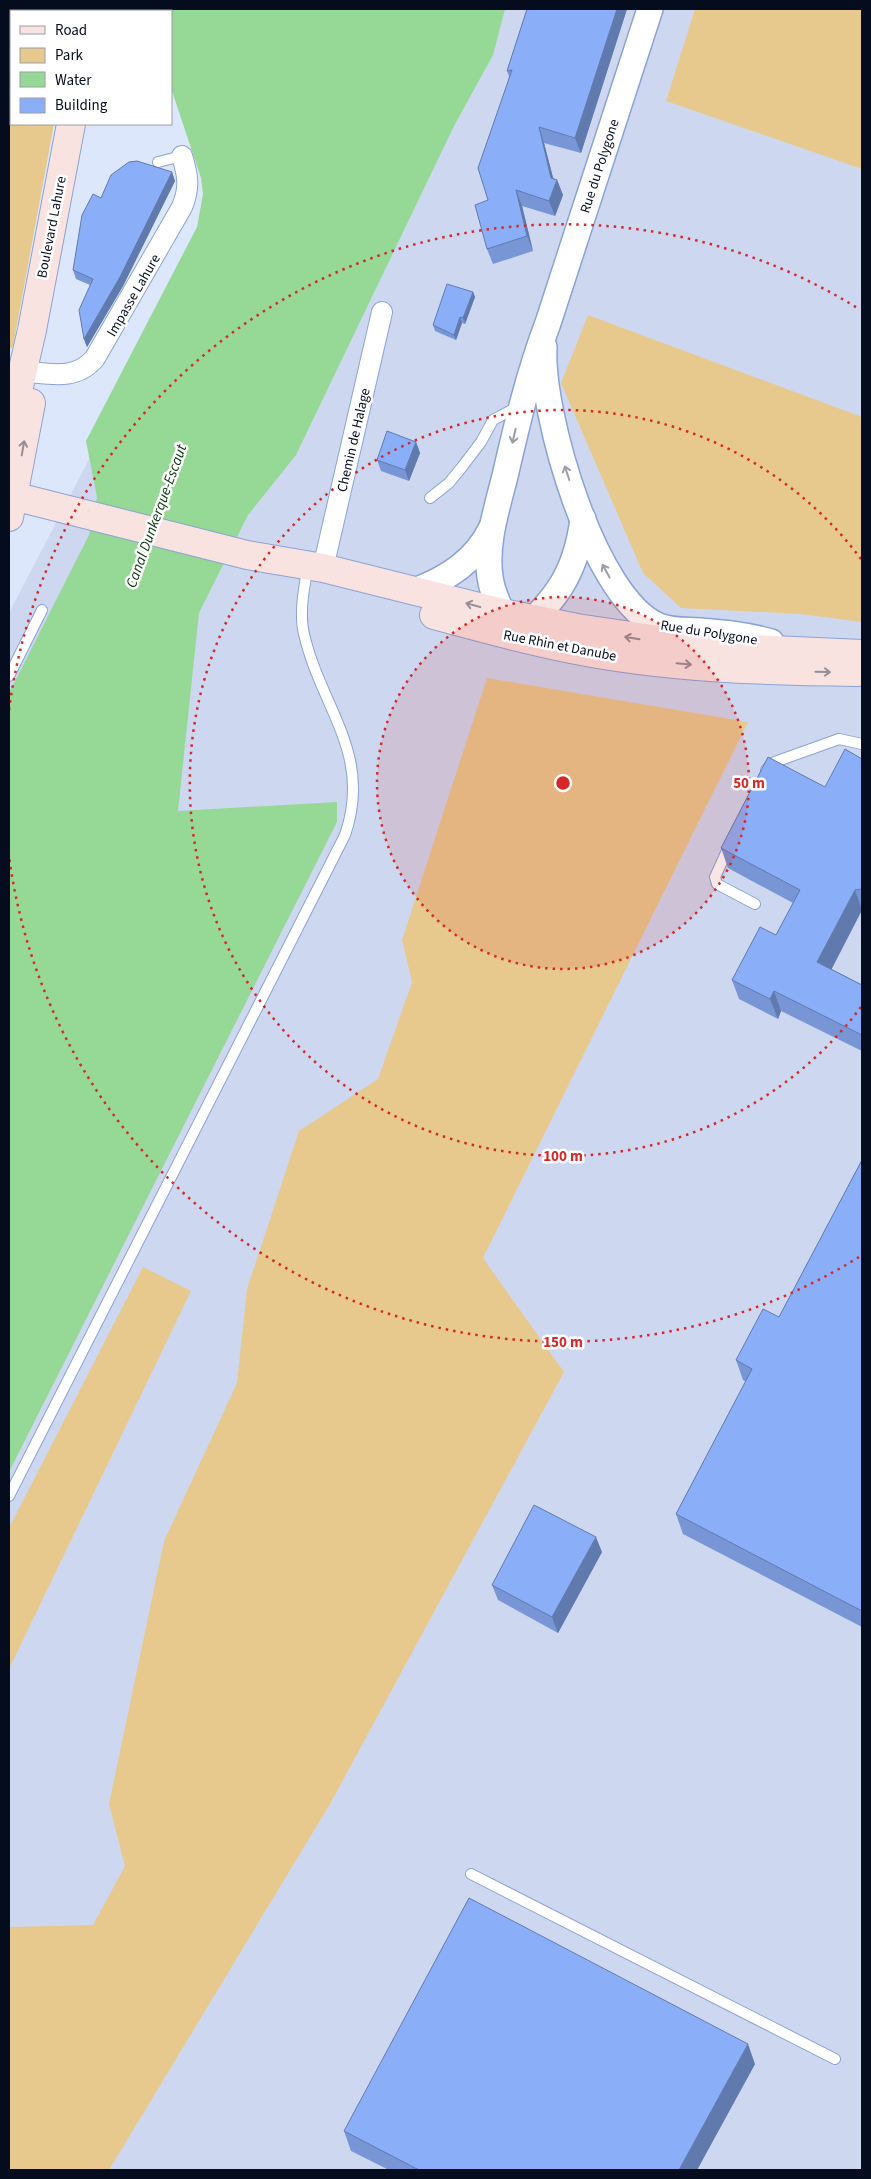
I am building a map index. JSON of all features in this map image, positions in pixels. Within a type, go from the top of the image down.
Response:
[{"type":"main road","name":"Boulevard Lahure","points":[[9,430],[26,372],[32,330],[71,125]]},
{"type":"main road","name":"Boulevard Lahure","points":[[11,503],[31,399],[26,372]]},
{"type":"main road","name":"Rue Rhin et Danube","points":[[11,503],[70,510],[258,557],[414,591],[517,623],[606,655],[673,663],[785,672],[862,672]]},
{"type":"main road","name":"Rue Rhin et Danube","points":[[312,569],[390,602],[517,623],[678,644],[862,654]]},
{"type":"street","name":"Rue du Polygone","points":[[583,519],[579,548],[569,574],[555,596],[517,623],[490,580],[493,525],[530,370],[548,323],[650,9]]},
{"type":"street","name":"Impasse Lahure","points":[[26,372],[72,374],[89,365],[95,358],[182,207],[188,187],[188,176],[182,156]]},
{"type":"street","name":"Chemin de Halage","points":[[312,569],[382,312]]},
{"type":"street","name":"Rue du Polygone","points":[[548,323],[544,366],[550,411],[567,473],[583,519],[608,576],[628,603],[649,621],[671,629],[746,636],[802,652]]},
{"type":"street","name":"Rue du Polygone","points":[[414,591],[457,571],[475,552],[493,525]]},
{"type":"lane","points":[[158,162],[182,156]]},
{"type":"lane","points":[[430,498],[449,483],[462,467],[481,442],[493,420],[522,404]]},
{"type":"lane","points":[[9,1496],[332,862],[350,820],[353,787],[350,751],[304,633],[312,569]]},
{"type":"lane","points":[[9,676],[42,610]]},
{"type":"lane","points":[[762,779],[772,763],[839,739],[862,744]]},
{"type":"lane","points":[[736,832],[715,877],[717,884],[755,904]]},
{"type":"lane","points":[[472,1874],[835,2059]]},
{"type":"shaded area","points":[[324,9],[862,9],[862,2170],[9,2170],[9,613]]},
{"type":"green space","points":[[695,9],[862,9],[862,169],[666,101]]},
{"type":"green space","points":[[9,25],[10,125],[54,125],[13,346],[9,350]]},
{"type":"green space","points":[[588,315],[862,417],[862,622],[800,614],[681,608],[643,573],[561,383]]},
{"type":"green space","points":[[487,678],[748,722],[483,1258],[564,1372],[330,1804],[109,2170],[9,2170],[9,1927],[93,1925],[125,1866],[109,1804],[164,1541],[237,1383],[247,1289],[299,1131],[378,1079],[412,982],[402,940]]},
{"type":"green space","points":[[143,1267],[191,1291],[9,1669],[9,1528]]},
{"type":"water","name":"Canal Dunkerque-Escaut","points":[[121,9],[505,9],[493,55],[454,126],[296,455],[248,515],[199,613],[178,811],[337,802],[337,822],[9,1472],[9,693],[89,535],[97,497],[86,441],[197,227],[203,194],[201,178],[172,91],[172,10]]},
{"type":"building","points":[[527,9],[617,9],[575,138],[539,127],[551,178],[557,180],[549,201],[516,190],[527,236],[487,249],[475,205],[488,200],[478,168],[512,70],[507,71]]},
{"type":"building","points":[[137,161],[172,172],[120,277],[84,339],[79,310],[93,279],[73,270],[82,215],[93,194],[101,198],[111,175],[129,162]]},
{"type":"building","points":[[447,284],[473,292],[463,318],[460,317],[454,335],[433,325]]},
{"type":"building","points":[[387,431],[416,442],[405,470],[377,460]]},
{"type":"building","points":[[845,749],[862,759],[862,889],[855,890],[817,962],[862,985],[862,1035],[774,991],[770,999],[732,980],[760,927],[776,935],[800,890],[721,848],[768,757],[825,787]]},
{"type":"building","points":[[862,1160],[862,1611],[676,1514],[752,1369],[736,1360],[763,1309],[779,1317]]},
{"type":"building","points":[[534,1505],[596,1537],[552,1617],[492,1585]]},
{"type":"building","points":[[469,1898],[748,2044],[679,2170],[419,2170],[344,2131]]}]
